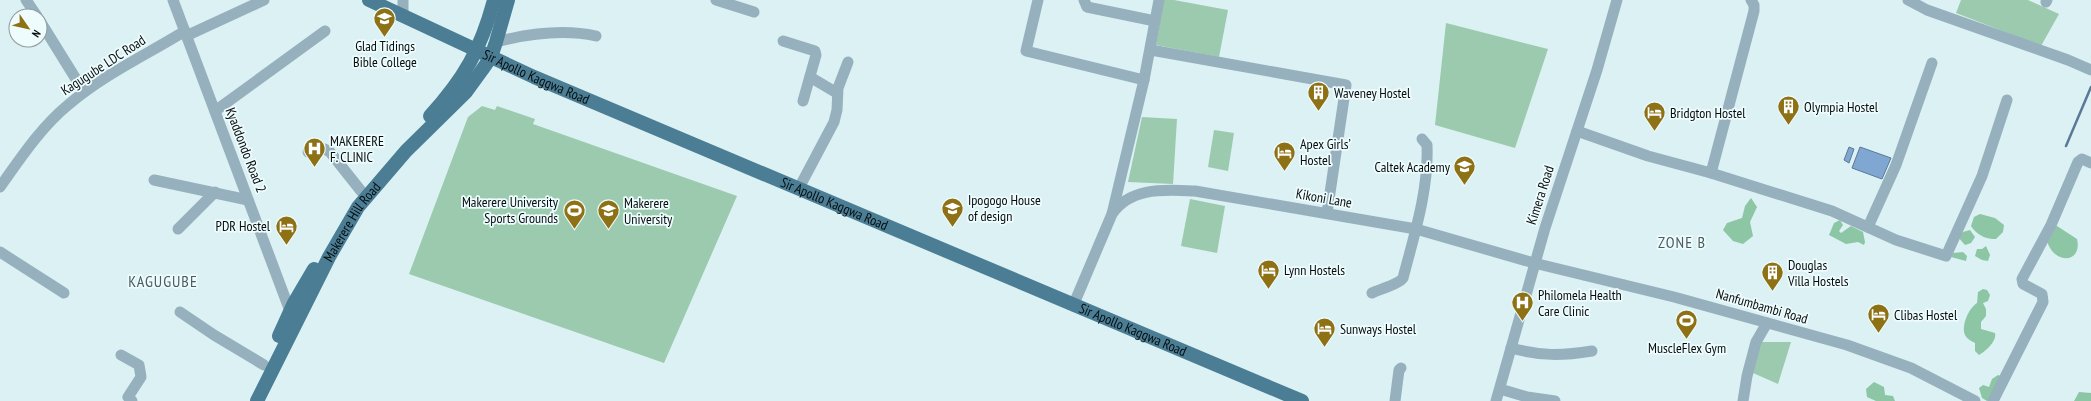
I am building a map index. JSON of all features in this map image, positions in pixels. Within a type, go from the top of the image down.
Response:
[{"type":"main road","name":"Sir Apollo Kaggwa Road","points":[[369,0],[491,58],[1073,306],[1302,401]]},
{"type":"main road","name":"Makerere Hill Road","points":[[248,401],[290,311],[344,216],[361,191],[462,78],[477,51],[494,0]]},
{"type":"main road","name":"Makerere Hill Road","points":[[257,401],[329,257],[358,207],[406,151],[466,92],[491,58],[508,0]]},
{"type":"street","name":"Kyaddondo Road 2","points":[[173,0],[290,311]]},
{"type":"street","name":"Kagugube LDC Road","points":[[0,187],[52,122],[67,106],[84,92],[186,34],[264,0]]},
{"type":"street","points":[[403,0],[403,16]]},
{"type":"street","points":[[716,0],[754,12]]},
{"type":"street","points":[[1038,0],[1026,51],[1144,80]]},
{"type":"street","points":[[1084,0],[1087,7],[1155,21]]},
{"type":"street","points":[[1073,306],[1112,214],[1144,80],[1159,0]]},
{"type":"street","name":"Kimera Road","points":[[1496,401],[1534,263],[1597,70],[1617,0]]},
{"type":"street","points":[[1711,173],[1754,12],[1754,5],[1751,0]]},
{"type":"street","points":[[1908,0],[1927,10],[2068,60],[2091,70]]},
{"type":"street","points":[[215,111],[325,31]]},
{"type":"street","points":[[496,42],[521,36],[585,34],[596,36]]},
{"type":"street","points":[[48,35],[84,92]]},
{"type":"street","points":[[783,41],[815,51],[816,55],[803,101]]},
{"type":"street","points":[[1150,50],[1346,85],[1326,213]]},
{"type":"street","points":[[799,188],[834,122],[837,110],[837,94],[848,62]]},
{"type":"street","points":[[1868,227],[1896,165],[1932,63]]},
{"type":"street","points":[[810,77],[837,94]]},
{"type":"street","points":[[1577,131],[1648,156],[1711,173],[1832,211],[1896,240],[1946,256],[1982,176],[2007,100]]},
{"type":"street","points":[[1372,293],[1402,281],[1416,229],[1427,148],[1427,145],[1422,139]]},
{"type":"street","points":[[308,152],[318,147],[325,148],[330,152],[361,191]]},
{"type":"street","points":[[1993,401],[2043,302],[2042,294],[2023,284],[2022,279],[2051,225],[2080,160],[2082,159],[2091,163]]},
{"type":"street","points":[[154,180],[248,200]]},
{"type":"street","name":"Kikoni Lane","points":[[1112,214],[1121,203],[1153,190],[1195,191],[1416,229],[1534,263]]},
{"type":"street","points":[[178,229],[215,192]]},
{"type":"street","points":[[0,252],[64,293]]},
{"type":"street","name":"Nanfumbambi Road","points":[[1534,263],[1674,297],[1847,345],[1911,368],[1975,401]]},
{"type":"street","points":[[180,312],[214,335],[264,365]]},
{"type":"street","points":[[1743,401],[1747,376],[1756,342],[1768,323]]},
{"type":"street","points":[[1511,348],[1533,354],[1564,356],[1592,351]]},
{"type":"street","points":[[121,356],[139,365],[141,377],[128,397],[132,401]]},
{"type":"street","points":[[1395,401],[1399,370],[1401,368]]},
{"type":"street","points":[[1500,389],[1527,397],[1555,401]]},
{"type":"green space","points":[[1164,0],[1174,0],[1228,10],[1219,57],[1156,45]]},
{"type":"green space","points":[[1961,0],[2028,0],[2059,14],[2041,46],[1956,13]]},
{"type":"green space","points":[[1446,23],[1548,49],[1515,148],[1435,125]]},
{"type":"green space","name":"Makerere University Sports Grounds","points":[[482,106],[495,110],[497,106],[535,119],[533,124],[737,196],[664,363],[409,274],[468,117]]},
{"type":"green space","points":[[1142,117],[1177,119],[1173,184],[1128,182]]},
{"type":"green space","points":[[1214,130],[1234,133],[1228,171],[1208,167]]},
{"type":"green space","points":[[1751,198],[1757,207],[1750,222],[1753,236],[1743,244],[1733,241],[1723,230],[1727,223],[1742,218],[1745,206]]},
{"type":"green space","points":[[1190,199],[1225,206],[1217,253],[1181,246]]},
{"type":"green space","points":[[1980,214],[1995,218],[2004,225],[2003,232],[1996,239],[1989,239],[1982,236],[1971,226],[1974,217]]},
{"type":"green space","points":[[1840,220],[1843,225],[1839,231],[1841,233],[1851,226],[1863,232],[1865,242],[1864,245],[1858,242],[1846,244],[1829,235],[1834,223]]},
{"type":"green space","points":[[2057,226],[2077,239],[2077,250],[2073,256],[2069,258],[2060,257],[2055,254],[2045,238],[2050,228]]},
{"type":"green space","points":[[1970,230],[1975,237],[1971,243],[1965,245],[1958,237],[1963,232]]},
{"type":"green space","points":[[1986,246],[1990,255],[1988,261],[1982,260],[1975,256],[1977,249],[1982,249]]},
{"type":"green space","points":[[1963,252],[1967,256],[1966,261],[1951,257],[1953,253]]},
{"type":"green space","points":[[1983,289],[1987,290],[1990,295],[1988,301],[1983,303],[1986,309],[1986,316],[1981,322],[1981,329],[1995,333],[1995,336],[1990,346],[1979,355],[1975,351],[1975,343],[1968,339],[1965,335],[1964,326],[1966,317],[1977,303],[1978,292]]},
{"type":"green space","points":[[1757,342],[1791,342],[1778,384],[1753,373]]},
{"type":"green space","points":[[1998,375],[2001,376],[1992,399],[1987,401],[1982,398],[1979,388],[1983,385],[1989,387],[1992,379]]},
{"type":"green space","points":[[1874,382],[1884,387],[1885,395],[1893,396],[1895,401],[1876,401],[1867,397],[1866,389]]},
{"type":"green space","points":[[2079,392],[2091,393],[2091,401],[2074,401]]},
{"type":"water","points":[[1849,147],[1854,149],[1849,163],[1844,160]]},
{"type":"water","points":[[1860,147],[1891,158],[1882,179],[1852,168]]},
{"type":"waterway","points":[[2066,146],[2091,87]]},
{"type":"place","name":"Glad Tidings Bible College","points":[[385,38]]},
{"type":"place","name":"Waveney Hostel","points":[[1318,112]]},
{"type":"place","name":"Olympia Hostel","points":[[1788,126]]},
{"type":"place","name":"Bridgton Hostel","points":[[1655,132]]},
{"type":"place","name":"MAKERERE F. CLINIC","points":[[314,168]]},
{"type":"place","name":"Apex Girls’ Hostel","points":[[1284,172]]},
{"type":"place","name":"Caltek Academy","points":[[1465,186]]},
{"type":"place","name":"Ipogogo House of design","points":[[952,228]]},
{"type":"place","name":"Makerere University Sports Grounds","points":[[574,230]]},
{"type":"place","name":"Makerere University","points":[[608,230]]},
{"type":"place","name":"PDR Hostel","points":[[286,246]]},
{"type":"place","name":"Lynn Hostels","points":[[1268,290]]},
{"type":"place","name":"Douglas Villa Hostels","points":[[1772,292]]},
{"type":"place","name":"Philomela Health Care Clinic","points":[[1523,322]]},
{"type":"place","name":"Clibas Hostel","points":[[1879,334]]},
{"type":"place","name":"MuscleFlex Gym","points":[[1687,340]]},
{"type":"place","name":"Sunways Hostel","points":[[1325,348]]},
{"type":"district","name":"ZONE B","points":[[1682,242]]},
{"type":"district","name":"KAGUGUBE","points":[[163,281]]}]
